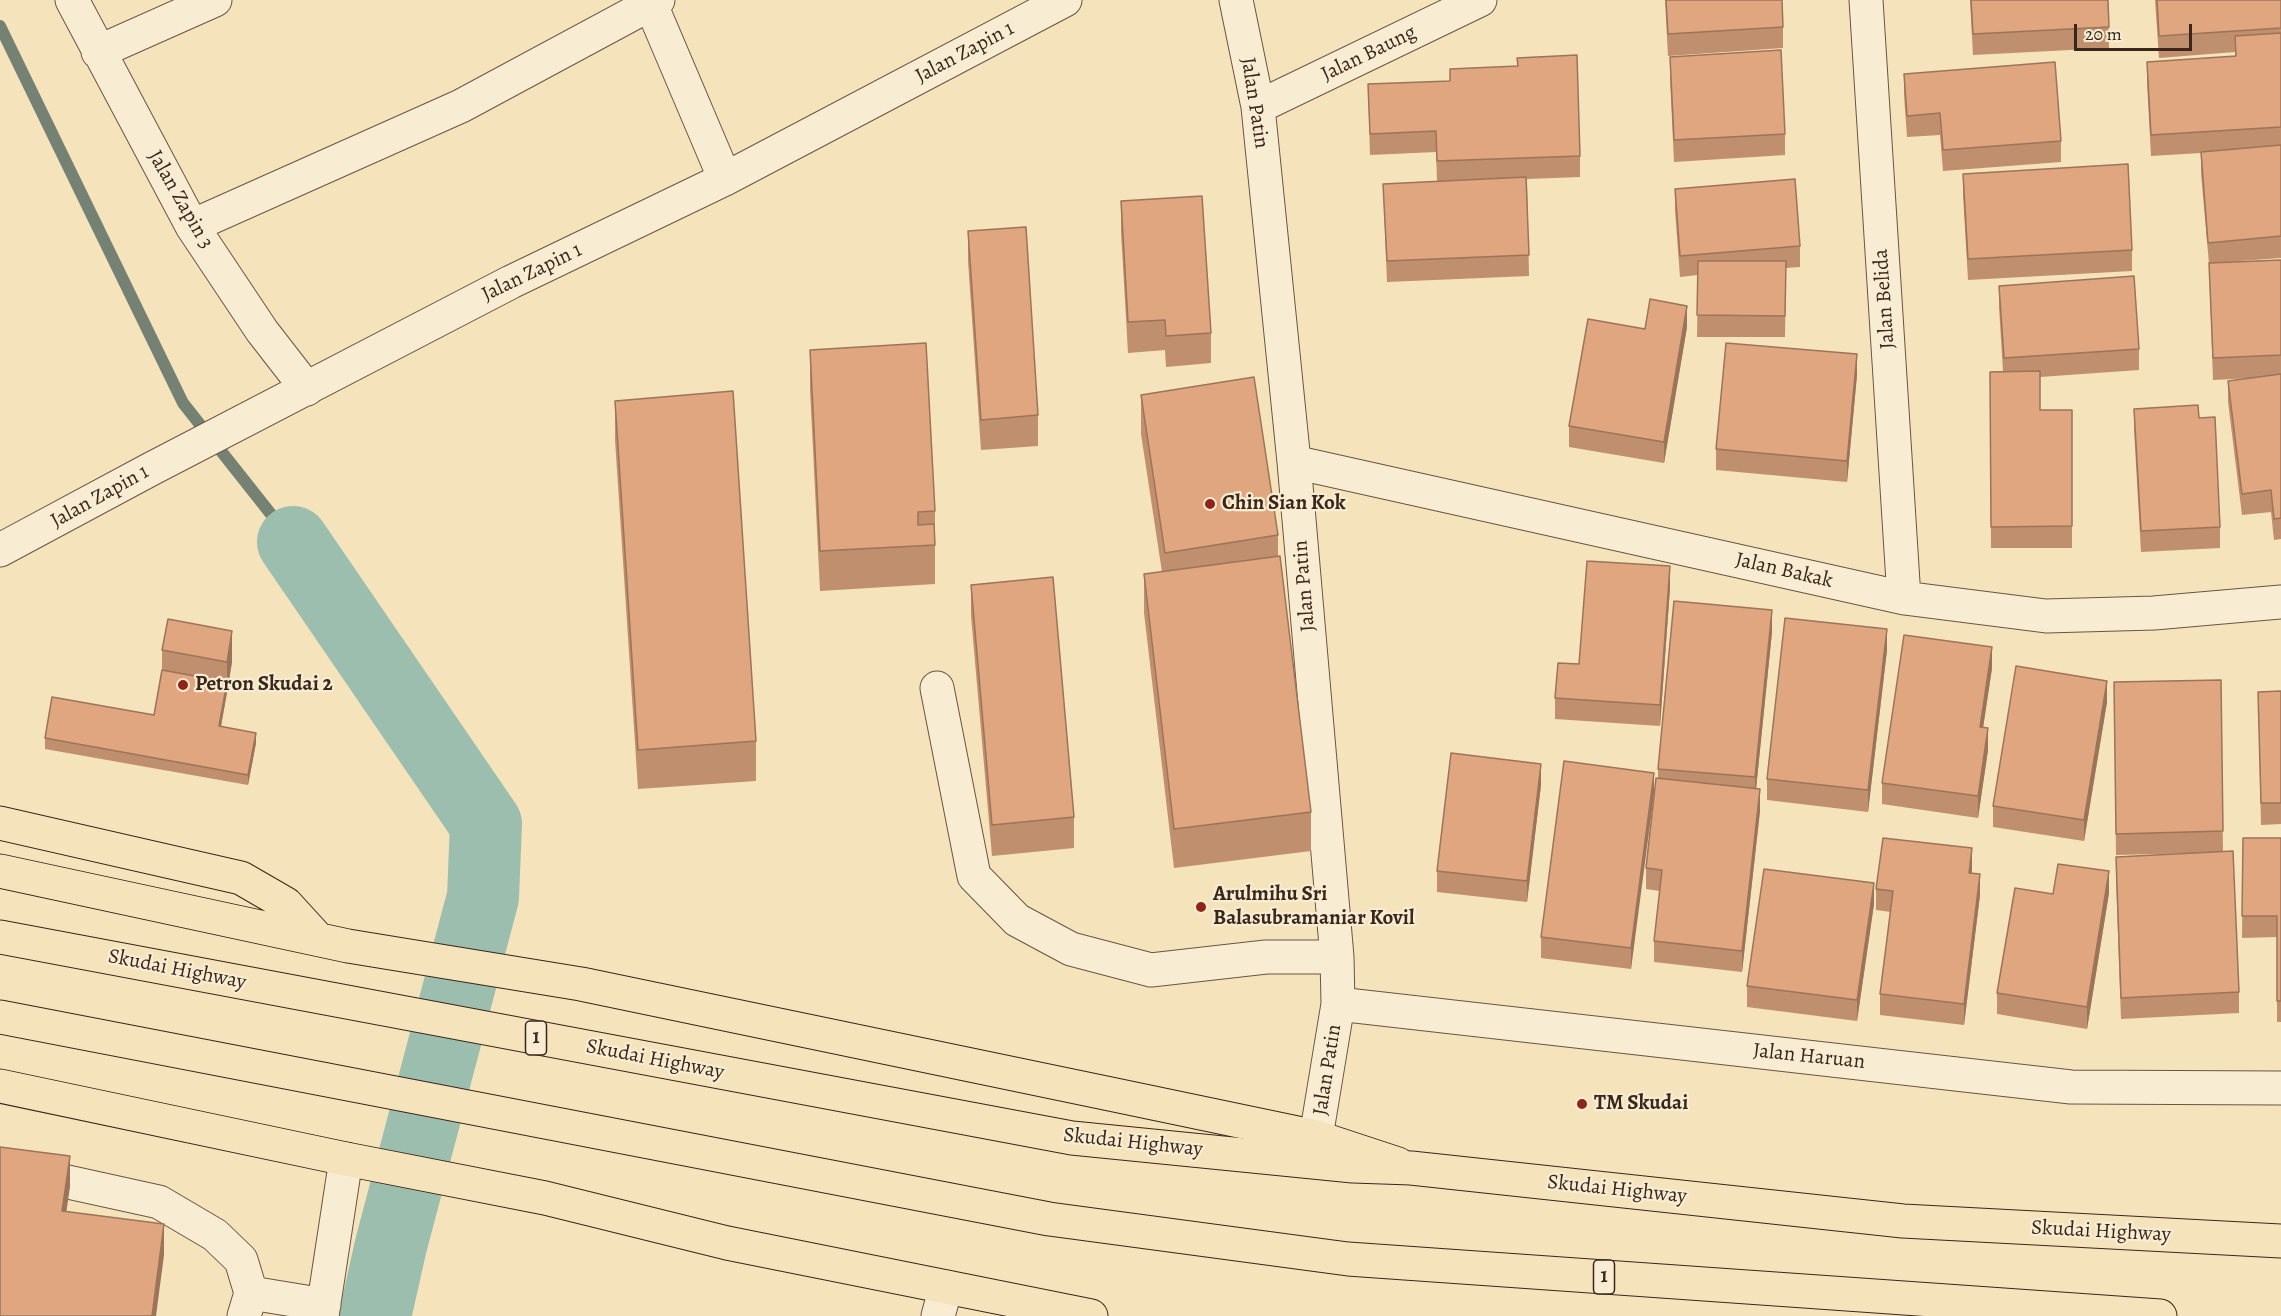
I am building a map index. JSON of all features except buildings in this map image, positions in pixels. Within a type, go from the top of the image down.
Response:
[{"type":"main road","points":[[0,823],[241,878],[286,904],[333,942]]},
{"type":"main road","points":[[0,871],[333,942],[581,984],[1316,1137],[1411,1168]]},
{"type":"main road","name":"Skudai Highway","points":[[0,937],[1072,1138],[1353,1166],[1411,1168],[1904,1221],[2281,1241]]},
{"type":"main road","name":"1","points":[[0,1017],[1049,1219],[1348,1259],[2160,1316]]},
{"type":"main road","points":[[0,1086],[545,1198],[727,1243],[942,1302],[1090,1316]]},
{"type":"street","name":"Jalan Zapin 3","points":[[72,0],[192,226],[262,331],[294,395]]},
{"type":"street","points":[[98,52],[215,0]]},
{"type":"street","name":"Jalan Zapin 1","points":[[0,550],[512,282],[725,179],[1065,0]]},
{"type":"street","name":"Jalan Patin","points":[[1236,0],[1258,107],[1294,462],[1337,957],[1338,1004],[1316,1137]]},
{"type":"street","name":"Jalan Baung","points":[[1258,107],[1480,0]]},
{"type":"street","name":"Jalan Belida","points":[[1866,0],[1904,598]]},
{"type":"street","points":[[192,226],[460,106],[653,1],[725,179]]},
{"type":"street","name":"Jalan Bakak","points":[[1294,462],[1904,598],[2046,616],[2154,613],[2281,602]]},
{"type":"street","points":[[937,688],[974,876],[1017,920],[1071,949],[1151,970],[1266,957],[1337,957]]},
{"type":"street","name":"Jalan Haruan","points":[[1338,1004],[2071,1087],[2281,1088]]},
{"type":"street","points":[[0,1167],[159,1202],[214,1235],[241,1260],[247,1304],[323,1310],[361,1162]]},
{"type":"waterway","points":[[0,26],[183,403],[293,542]]},
{"type":"waterway","points":[[293,542],[486,824],[483,897],[391,1245],[375,1316]]},
{"type":"place","name":"Chin Sian Kok","points":[[1210,504]]},
{"type":"place","name":"Petron Skudai 2","points":[[183,685]]},
{"type":"place","name":"Arulmihu Sri Balasubramaniar Kovil","points":[[1201,907]]},
{"type":"place","name":"TM Skudai","points":[[1582,1104]]}]
